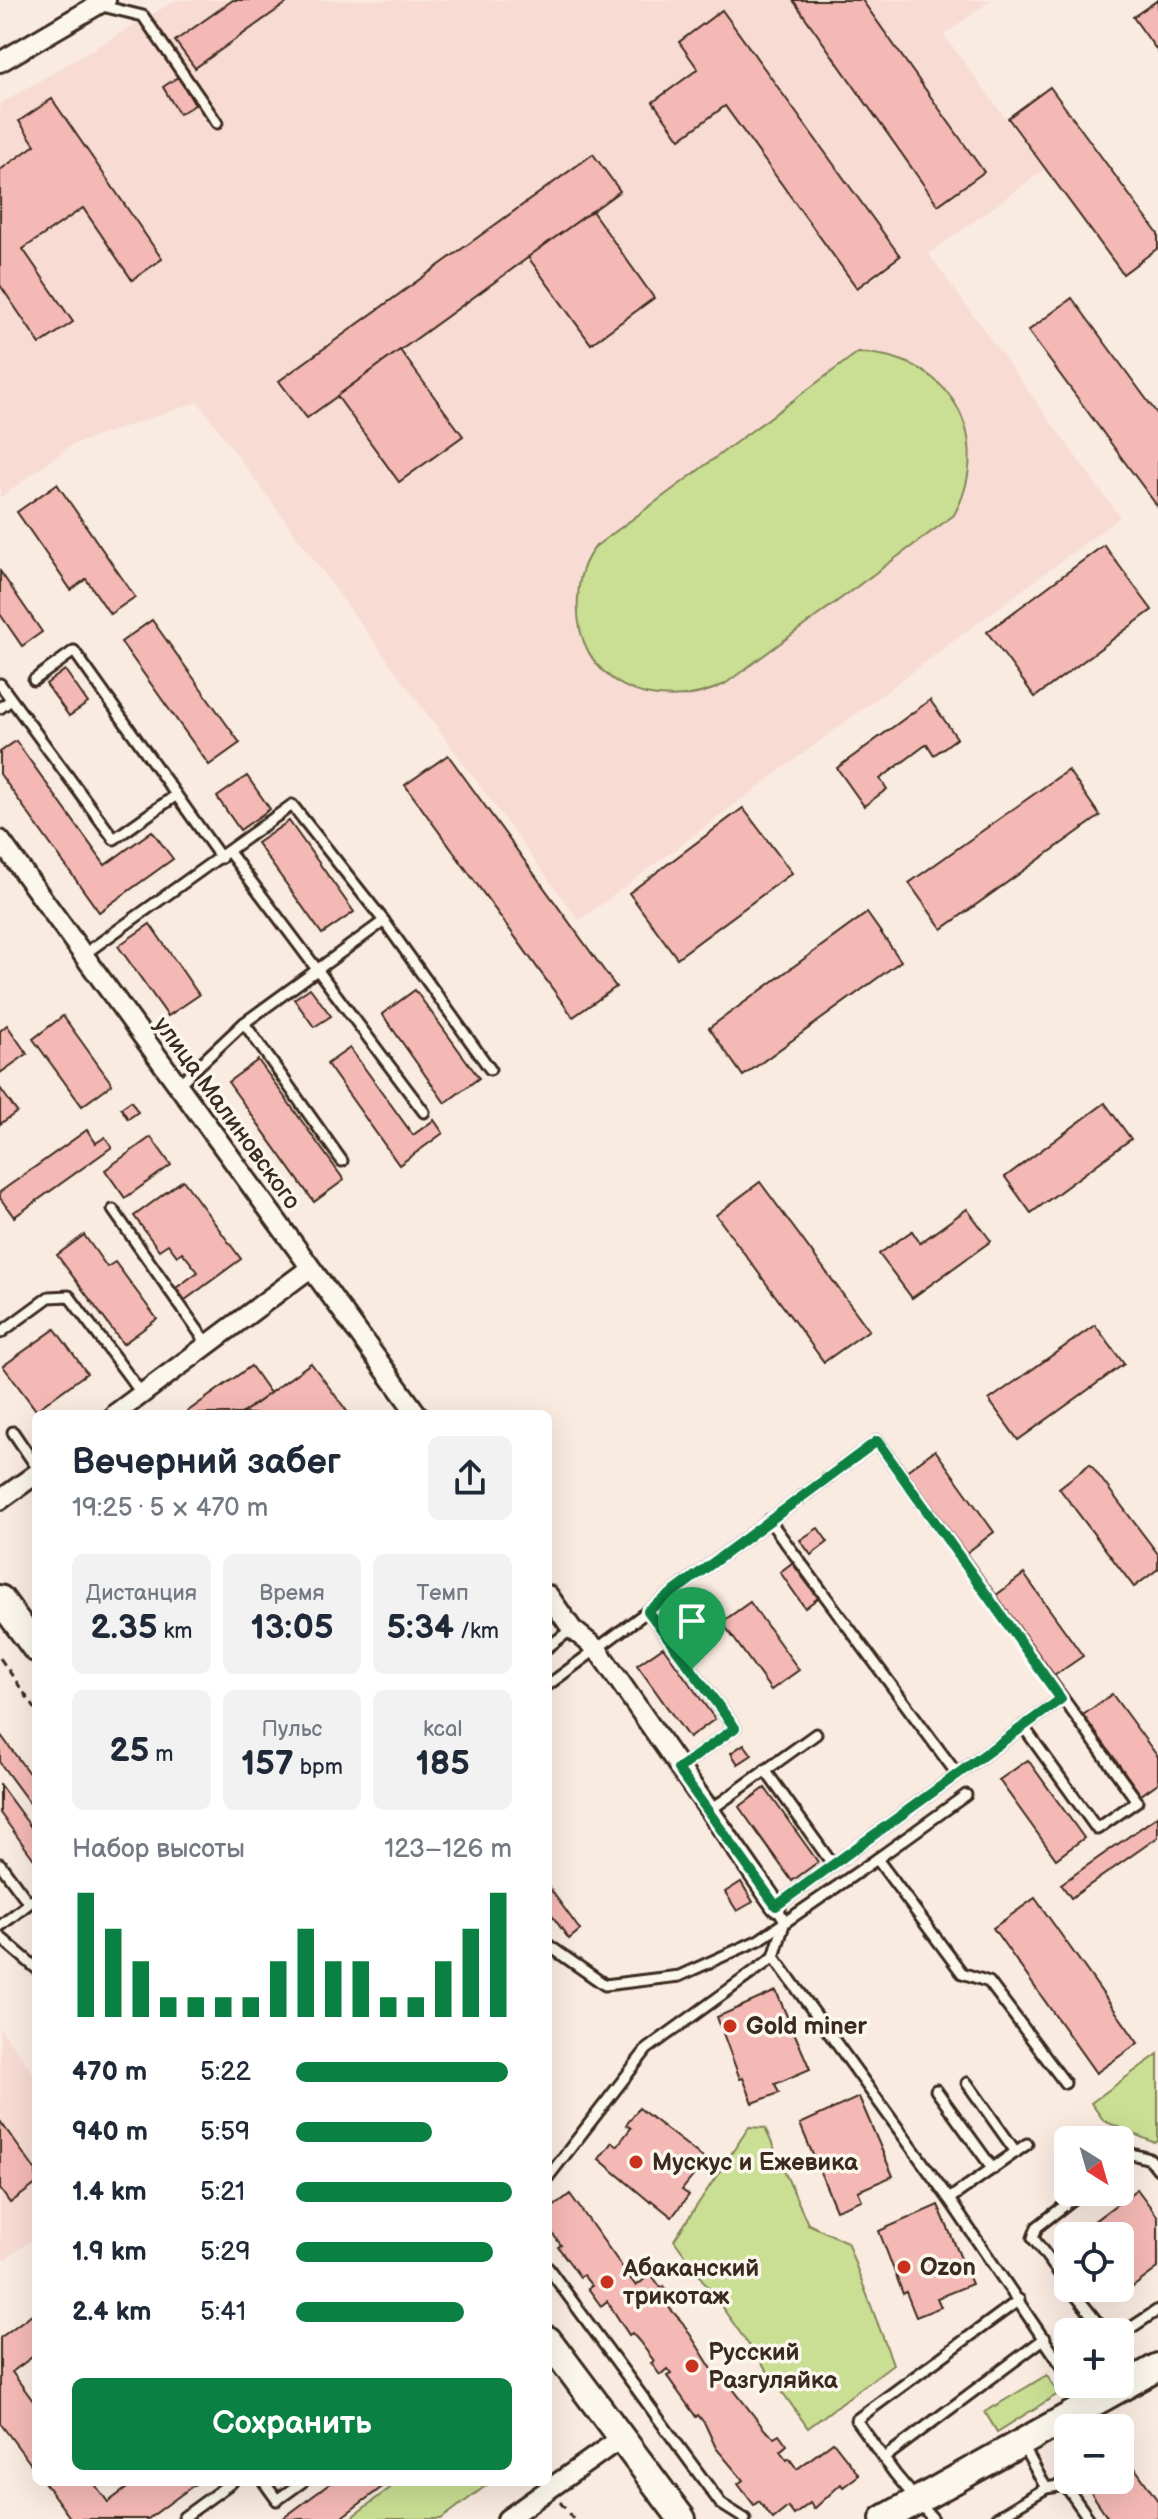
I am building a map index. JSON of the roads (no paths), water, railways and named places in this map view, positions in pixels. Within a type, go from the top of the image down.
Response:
[{"type":"street","points":[[0,62],[101,2]]},
{"type":"street","name":"улица Малиновского","points":[[1,844],[414,1410]]},
{"type":"street","points":[[120,1410],[309,1269]]},
{"type":"street","points":[[0,1500],[32,1477]]},
{"type":"street","points":[[0,1599],[32,1643]]},
{"type":"street","points":[[552,1601],[572,1629],[597,1649],[780,1913]]},
{"type":"street","points":[[552,2345],[682,2519]]},
{"type":"street","points":[[1134,2379],[1158,2367]]},
{"type":"street","points":[[884,2519],[925,2510],[1021,2442],[1076,2398]]},
{"type":"street","points":[[507,2519],[621,2438]]},
{"type":"lane","points":[[101,2],[143,16],[217,123]]},
{"type":"lane","points":[[34,680],[74,651],[175,796],[317,971],[424,1112]]},
{"type":"lane","points":[[0,684],[114,839],[175,796]]},
{"type":"lane","points":[[0,708],[11,700]]},
{"type":"lane","points":[[83,955],[292,805],[384,921],[490,1069]]},
{"type":"lane","points":[[178,1085],[244,1023],[384,921]]},
{"type":"lane","points":[[244,1023],[342,1161]]},
{"type":"lane","points":[[113,1210],[208,1345]]},
{"type":"lane","points":[[0,1333],[49,1297],[69,1296],[142,1394]]},
{"type":"lane","points":[[13,1432],[32,1460]]},
{"type":"lane","points":[[552,1682],[877,1441],[1137,1801],[1097,1829],[1023,1726]]},
{"type":"lane","points":[[769,1520],[957,1774]]},
{"type":"lane","points":[[648,1611],[735,1728],[678,1769]]},
{"type":"lane","points":[[552,1644],[572,1629]]},
{"type":"lane","points":[[552,1948],[605,1985],[679,1976],[759,1940],[780,1913],[833,1865],[1061,1699]]},
{"type":"lane","points":[[709,1811],[816,1734]]},
{"type":"lane","points":[[765,1770],[833,1865]]},
{"type":"lane","points":[[780,1913],[877,1859],[966,1795]]},
{"type":"lane","points":[[877,1859],[962,1973],[989,1982],[1065,2083]]},
{"type":"lane","points":[[0,1864],[32,1900]]},
{"type":"lane","points":[[0,1926],[32,1902]]},
{"type":"lane","points":[[780,1913],[774,1957],[949,2199],[1054,2352]]},
{"type":"lane","points":[[0,1937],[32,1965]]},
{"type":"lane","points":[[552,2172],[647,2049],[774,1957]]},
{"type":"lane","points":[[967,2083],[1016,2152]]},
{"type":"lane","points":[[936,2090],[993,2169]]},
{"type":"lane","points":[[949,2199],[1027,2144]]},
{"type":"lane","points":[[1134,2155],[1150,2159],[1158,2169]]},
{"type":"lane","points":[[1054,2266],[1033,2238],[1037,2227],[1064,2206]]},
{"type":"lane","points":[[552,2273],[721,2504],[745,2519]]},
{"type":"lane","points":[[925,2510],[856,2420],[1019,2300]]},
{"type":"lane","points":[[1082,2302],[1094,2318]]},
{"type":"lane","points":[[1134,2326],[1158,2310]]},
{"type":"lane","points":[[884,2458],[1045,2338]]},
{"type":"lane","points":[[1021,2442],[1046,2488]]},
{"type":"lane","points":[[995,2519],[1046,2488],[1065,2485],[1089,2519]]},
{"type":"lane","points":[[186,2519],[184,2517],[227,2486]]},
{"type":"lane","points":[[267,2486],[277,2500],[296,2486]]},
{"type":"place","name":"Gold miner","points":[[730,2026]]},
{"type":"place","name":"Мускус и Ежевика","points":[[636,2162]]},
{"type":"place","name":"Ozon","points":[[904,2267]]},
{"type":"place","name":"Абаканский трикотаж","points":[[607,2282]]},
{"type":"place","name":"Русский Разгуляйка","points":[[692,2366]]}]
